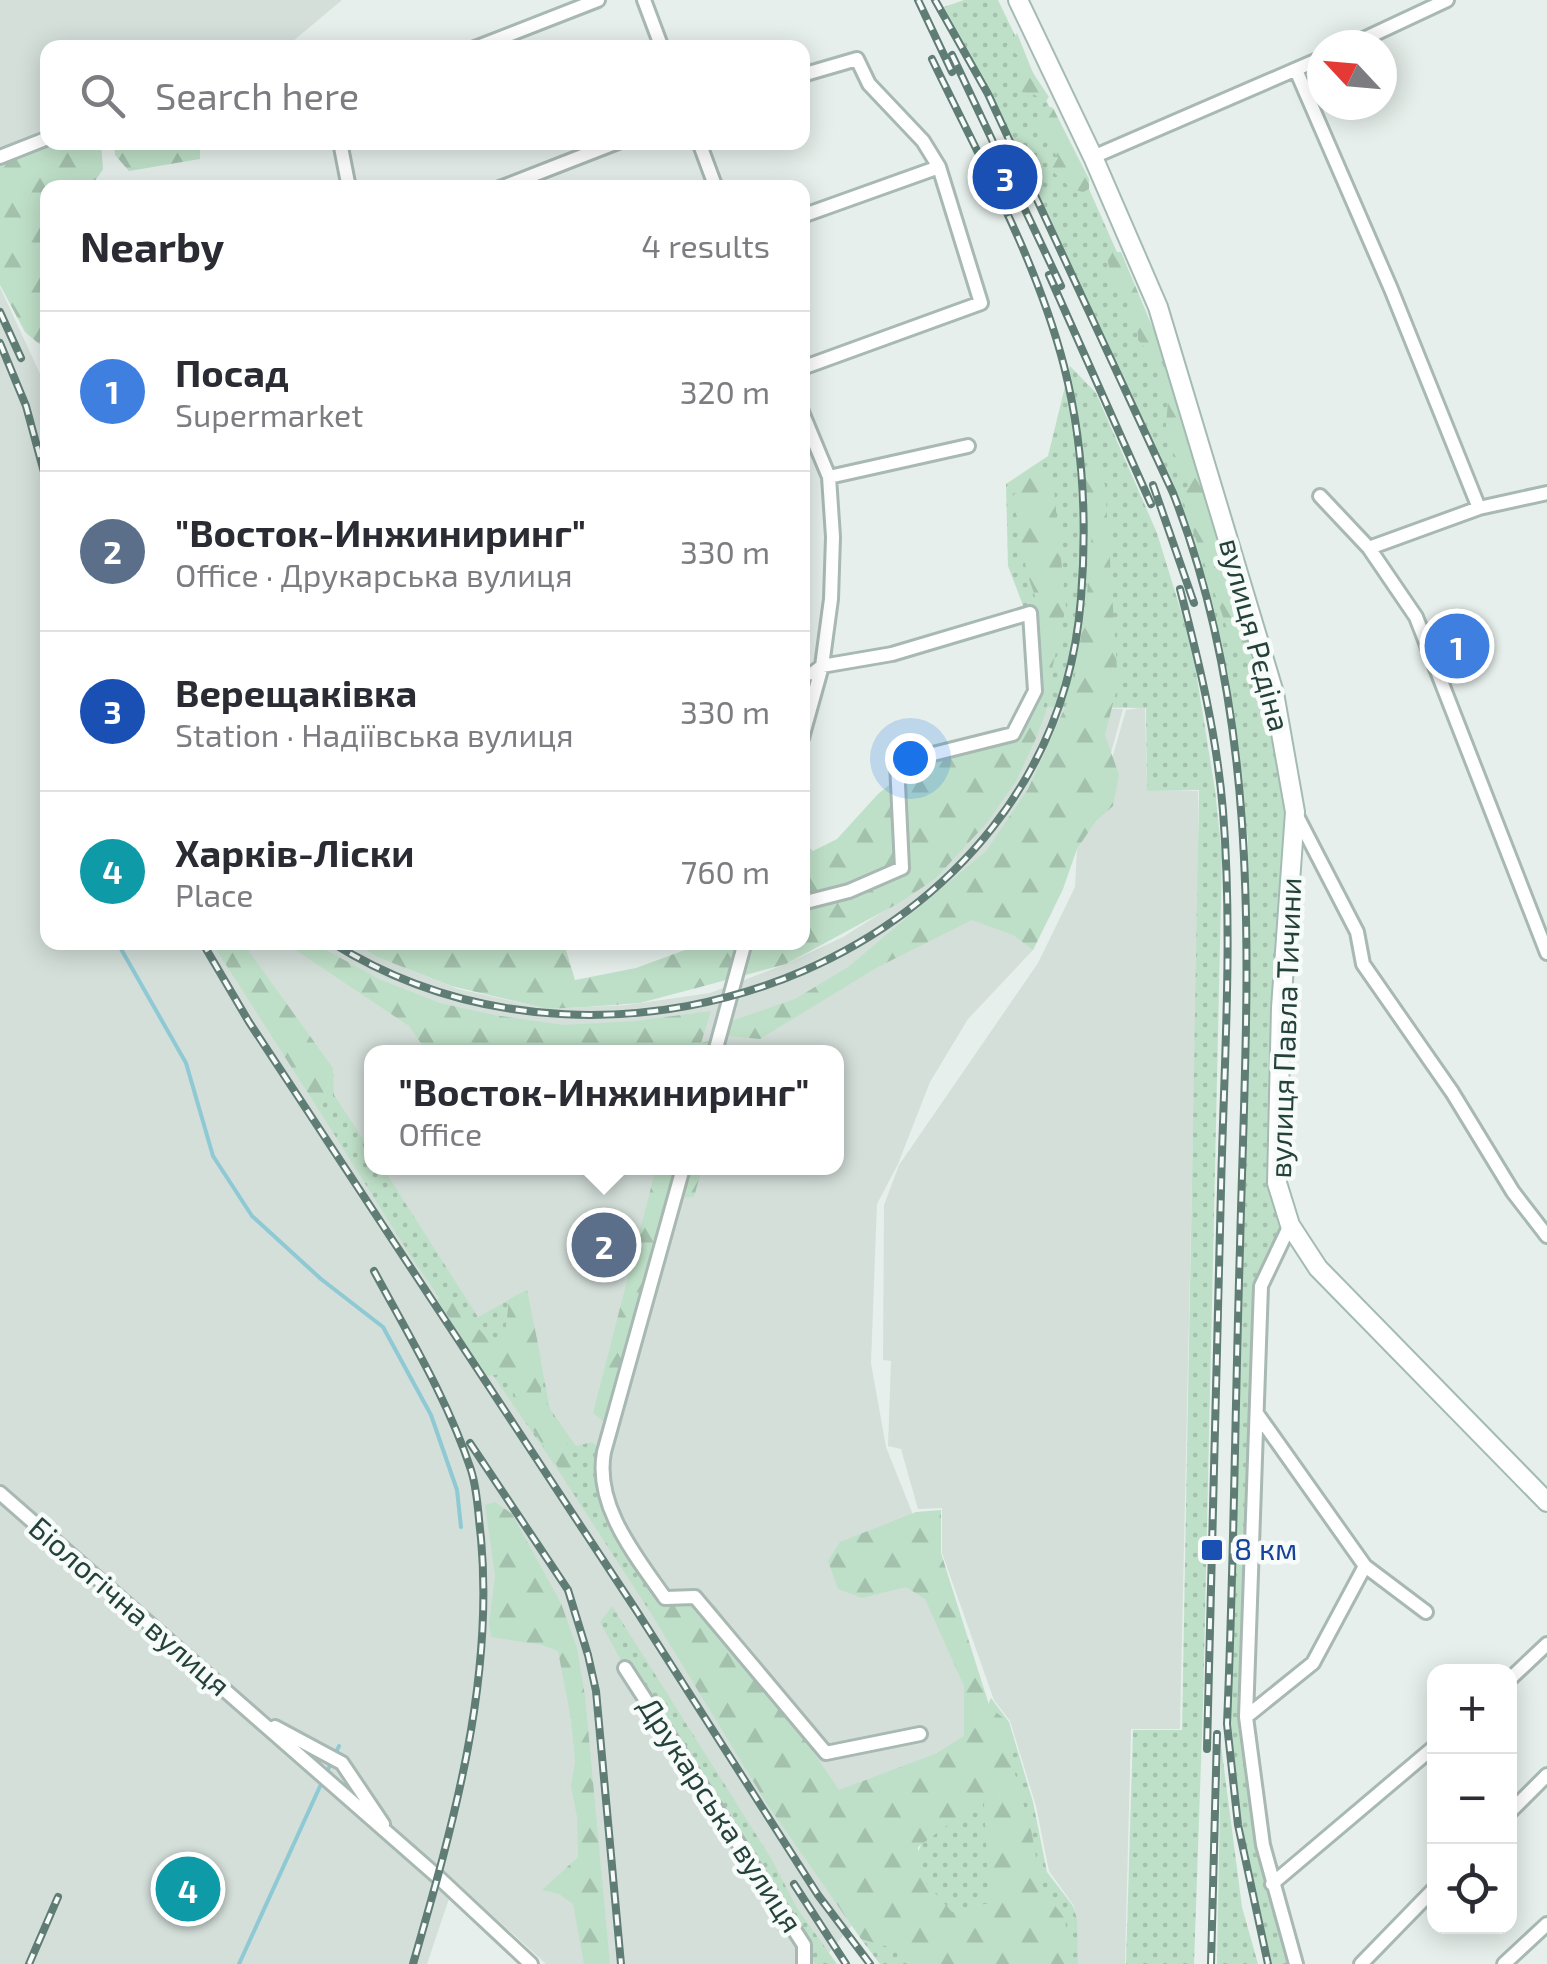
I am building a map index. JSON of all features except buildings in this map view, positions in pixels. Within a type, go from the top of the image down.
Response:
[{"type":"main road","name":"вулиця Рєдіна","points":[[1018,0],[1158,306],[1274,693],[1295,812]]},
{"type":"main road","name":"вулиця Павла Тичини","points":[[1295,812],[1281,1008],[1277,1182],[1290,1225],[1318,1268],[1547,1502]]},
{"type":"street","points":[[496,40],[598,0]]},
{"type":"street","points":[[644,0],[659,40]]},
{"type":"street","points":[[1383,30],[1448,0]]},
{"type":"street","points":[[810,73],[857,58],[869,84],[923,141],[939,167],[981,303],[810,365]]},
{"type":"street","points":[[1093,157],[1307,65]]},
{"type":"street","points":[[1296,70],[1391,289],[1479,508]]},
{"type":"street","points":[[0,158],[40,141]]},
{"type":"street","points":[[342,150],[347,180]]},
{"type":"street","points":[[521,180],[597,150]]},
{"type":"street","points":[[701,150],[713,180]]},
{"type":"street","points":[[810,213],[939,167]]},
{"type":"street","points":[[810,431],[829,477],[833,537],[831,599],[822,666],[810,709]]},
{"type":"street","points":[[829,477],[968,446]]},
{"type":"street","points":[[1370,548],[1479,508],[1547,493]]},
{"type":"street","points":[[1320,496],[1370,548],[1416,617],[1547,953]]},
{"type":"street","points":[[810,673],[822,666],[892,654],[1030,612],[1036,691],[1012,734],[897,763],[902,868],[848,891],[810,902]]},
{"type":"street","name":"вулиця Рєдіна","points":[[1295,812],[1356,932],[1362,964],[1452,1092],[1513,1192],[1547,1236]]},
{"type":"street","points":[[716,1045],[743,950]]},
{"type":"street","points":[[681,1175],[604,1452],[602,1489],[640,1562],[665,1598],[695,1597],[826,1753],[920,1734]]},
{"type":"street","points":[[1290,1225],[1262,1286],[1246,1717],[1272,1884],[1296,1964]]},
{"type":"street","points":[[1258,1415],[1365,1566],[1426,1612]]},
{"type":"street","name":"Біологічна вулиця","points":[[0,1493],[532,1964]]},
{"type":"street","points":[[1246,1717],[1314,1663],[1365,1566]]},
{"type":"street","points":[[1517,1672],[1547,1644]]},
{"type":"street","name":"Друкарська вулиця","points":[[625,1668],[804,1946],[804,1964]]},
{"type":"street","name":"Біологічна вулиця","points":[[259,1720],[342,1763],[390,1835]]},
{"type":"street","points":[[1272,1884],[1427,1754]]},
{"type":"street","points":[[1517,1805],[1547,1776]]},
{"type":"street","points":[[1361,1964],[1427,1895]]},
{"type":"street","points":[[1504,1964],[1547,1924]]},
{"type":"shaded area","points":[[0,0],[342,0],[294,40],[40,40],[40,140],[0,155]]},
{"type":"shaded area","points":[[0,287],[40,374],[40,950],[366,950],[458,989],[548,1009],[627,1005],[710,993],[786,964],[843,937],[935,879],[1017,780],[1048,707],[1123,709],[1098,784],[1113,755],[1126,710],[1145,707],[1147,790],[1198,791],[1180,1729],[1131,1729],[1125,1964],[1078,1964],[1074,1906],[1049,1871],[1036,1806],[1010,1721],[994,1700],[942,1553],[942,1508],[918,1509],[901,1449],[888,1446],[891,1361],[883,1360],[884,1205],[899,1165],[1038,963],[1075,887],[1077,849],[1091,828],[1070,851],[1063,889],[1033,950],[968,1019],[930,1082],[898,1164],[877,1204],[871,1363],[886,1447],[990,1708],[936,1825],[822,1961],[824,1964],[546,1964],[455,1881],[427,1964],[0,1964]]},
{"type":"green space","points":[[964,0],[998,0],[1089,189],[1163,356],[1271,714],[1291,811],[1277,1182],[1290,1225],[1261,1286],[1248,1715],[1272,1884],[1296,1964],[1272,1964],[1242,1833],[1230,1713],[1249,1008],[1248,840],[1230,705],[1215,618],[1172,482],[944,7]]},
{"type":"green space","points":[[1017,33],[1033,73],[1049,97],[1045,102],[1018,91],[1024,79],[1022,58],[1006,47]]},
{"type":"green space","points":[[1041,108],[1053,108],[1089,179],[1089,189],[1083,192],[1072,189],[1051,170],[1058,158],[1045,138],[1047,129],[1038,124]]},
{"type":"green space","points":[[40,149],[102,150],[103,169],[96,180],[40,180],[40,345],[25,332],[0,285],[0,164]]},
{"type":"green space","points":[[115,150],[200,150],[200,159],[129,171]]},
{"type":"green space","points":[[1112,252],[1121,252],[1164,363],[1160,364],[1138,340],[1128,297],[1116,284],[1110,269],[1107,257]]},
{"type":"green space","points":[[1070,366],[1096,393],[1157,533],[1192,647],[1222,856],[1194,1964],[1126,1964],[1133,1730],[1182,1730],[1199,790],[1147,791],[1146,708],[1048,707],[1038,733],[1013,734],[1035,688],[1024,608],[1008,566],[1006,484],[1048,456]]},
{"type":"green space","points":[[1170,378],[1181,405],[1272,717],[1267,722],[1249,687],[1252,665],[1241,646],[1231,640],[1186,510],[1182,495],[1190,485],[1165,436],[1168,402],[1161,393],[1159,380]]},
{"type":"green space","points":[[1093,461],[1105,485],[1118,684],[1105,735],[1119,775],[1113,806],[1096,821],[1077,849],[1063,889],[1033,950],[1013,935],[972,920],[878,967],[760,1039],[719,1035],[725,1023],[795,999],[848,967],[986,851],[1028,789],[1073,690],[1092,532],[1083,469]]},
{"type":"green space","points":[[1033,471],[1053,481],[1066,607],[1037,736],[1017,780],[986,824],[935,879],[899,903],[786,964],[640,1003],[548,1009],[451,986],[366,950],[566,950],[575,980],[636,968],[685,950],[810,950],[810,848],[813,851],[837,839],[878,794],[915,764],[966,754],[1013,733],[1026,709],[1036,599],[1027,573],[1013,496]]},
{"type":"green space","points":[[216,950],[248,950],[333,1068],[320,1112]]},
{"type":"green space","points":[[295,950],[326,950],[379,979],[440,1003],[494,1015],[564,1025],[711,1011],[701,1043],[714,1040],[715,1045],[422,1045],[409,1026]]},
{"type":"green space","points":[[333,1068],[334,1095],[364,1140],[364,1175],[387,1175],[478,1317],[527,1290],[550,1409],[576,1446],[592,1442],[604,1452],[602,1489],[665,1598],[650,1612],[410,1255],[320,1112]]},
{"type":"green space","points":[[654,1175],[700,1175],[694,1197],[670,1198],[604,1422],[593,1413]]},
{"type":"green space","points":[[527,1290],[541,1359],[541,1393],[581,1472],[564,1476],[520,1411],[508,1373],[486,1376],[437,1299],[448,1293],[496,1349],[506,1326],[509,1299]]},
{"type":"green space","points":[[495,1502],[512,1514],[561,1603],[577,1648],[610,1964],[584,1964],[573,1904],[559,1894],[542,1890],[578,1857],[571,1786],[575,1762],[571,1719],[558,1651],[491,1637],[495,1576],[485,1505]]},
{"type":"green space","points":[[941,1510],[941,1553],[990,1708],[1009,1722],[1015,1774],[1032,1834],[1041,1887],[1065,1919],[1070,1964],[907,1964],[892,1948],[861,1939],[767,1804],[650,1612],[665,1598],[715,1605],[839,1790],[935,1754],[964,1736],[964,1686],[925,1599],[906,1587],[862,1598],[838,1589],[828,1561],[840,1542],[916,1512]],"holes":[[[1004,1783],[984,1803],[989,1903],[952,1912],[919,1875],[918,1847]]]},
{"type":"green space","points":[[612,1606],[771,1858],[797,1908],[837,1964],[815,1964],[625,1668],[600,1622]]},
{"type":"green space","points":[[991,1698],[1009,1722],[1033,1802],[1047,1872],[1073,1906],[1078,1964],[880,1964],[861,1939],[905,1879]]},
{"type":"green space","points":[[1221,1745],[1242,1907],[1258,1964],[1217,1964]]},
{"type":"waterway","points":[[122,950],[186,1063],[213,1156],[252,1216],[321,1279],[383,1327],[431,1415],[457,1490],[461,1527]]},
{"type":"waterway","points":[[326,1774],[339,1746]]},
{"type":"waterway","points":[[239,1964],[322,1782]]},
{"type":"railway","points":[[918,0],[952,72]]},
{"type":"railway","points":[[935,0],[988,94],[1173,493],[1203,585],[1224,677],[1238,771],[1246,960],[1227,1724],[1238,1825],[1268,1964]]},
{"type":"railway","points":[[952,55],[1061,286]]},
{"type":"railway","points":[[348,950],[444,994],[565,1014],[687,1006],[803,971],[907,911],[993,827],[1053,722],[1081,598],[1082,482],[1076,423],[1052,326],[1006,210],[932,59]]},
{"type":"railway","points":[[1049,275],[1151,504]]},
{"type":"railway","points":[[0,312],[21,358]]},
{"type":"railway","points":[[0,343],[26,406],[40,458]]},
{"type":"railway","points":[[1153,485],[1194,603]]},
{"type":"railway","points":[[1180,589],[1216,755],[1227,906],[1207,1749]]},
{"type":"railway","points":[[207,950],[249,1022],[636,1610],[818,1895],[870,1964]]},
{"type":"railway","points":[[374,1271],[462,1444],[475,1487],[481,1538],[483,1592],[476,1700],[456,1806],[413,1964]]},
{"type":"railway","points":[[470,1443],[568,1590],[588,1655],[596,1691],[621,1964]]},
{"type":"railway","points":[[1211,1964],[1217,1734]]},
{"type":"railway","points":[[794,1884],[846,1964]]},
{"type":"railway","points":[[29,1964],[58,1897]]},
{"type":"place","name":"Верещаківка","points":[[1005,177]]},
{"type":"place","name":"Посад","points":[[1457,646]]},
{"type":"place","name":"\"Восток-Инжиниринг\"","points":[[604,1245]]},
{"type":"place","name":"8 км","points":[[1212,1550]]},
{"type":"place","name":"Харків-Ліски","points":[[188,1889]]}]
